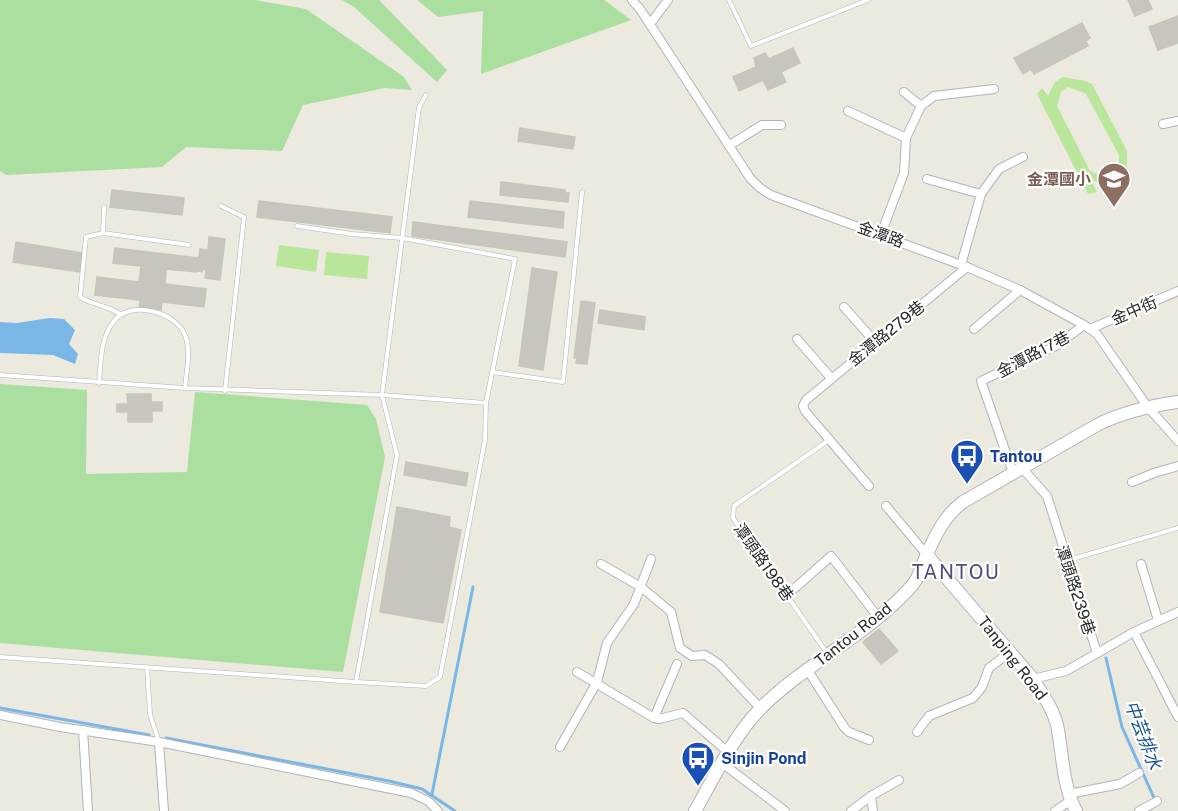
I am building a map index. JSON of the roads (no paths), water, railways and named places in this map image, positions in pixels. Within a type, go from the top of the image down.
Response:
[{"type":"street","name":"金潭路","points":[[632,0],[750,178],[760,188],[771,195],[964,266],[1020,290],[1087,327],[1097,334],[1147,406],[1178,441]]},
{"type":"street","points":[[650,24],[668,0]]},
{"type":"street","points":[[881,234],[904,173],[906,138],[921,106],[934,96],[994,89]]},
{"type":"street","points":[[904,92],[921,106]]},
{"type":"street","points":[[848,111],[906,138]]},
{"type":"street","points":[[1163,124],[1178,121]]},
{"type":"street","points":[[730,146],[762,125],[781,125]]},
{"type":"street","points":[[964,266],[981,194],[999,169],[1023,157]]},
{"type":"street","points":[[927,179],[981,194]]},
{"type":"street","name":"金潭路279巷","points":[[830,439],[805,411],[803,406],[806,400],[964,266]]},
{"type":"street","points":[[974,328],[1020,290]]},
{"type":"street","name":"金中街","points":[[1087,327],[1178,291]]},
{"type":"street","points":[[844,308],[875,342]]},
{"type":"street","name":"金潭路17巷","points":[[1018,470],[981,381],[1056,346],[1087,327]]},
{"type":"street","points":[[796,339],[831,378]]},
{"type":"street","name":"Tantou Road","points":[[695,811],[725,758],[760,709],[827,653],[855,636],[908,590],[917,579],[927,555],[952,510],[1117,415],[1147,406],[1178,402]]},
{"type":"street","points":[[830,439],[869,486]]},
{"type":"street","points":[[1132,482],[1178,466]]},
{"type":"street","name":"潭頭路239巷","points":[[1018,470],[1047,496],[1097,653],[1134,632],[1178,612]]},
{"type":"street","points":[[886,506],[927,555]]},
{"type":"street","name":"Tanping Road","points":[[927,555],[1033,679],[1048,702],[1056,724],[1065,784],[1072,802]]},
{"type":"street","points":[[787,595],[831,556],[878,617]]},
{"type":"street","points":[[560,747],[597,682],[607,643],[634,604],[651,559]]},
{"type":"street","points":[[601,564],[640,587],[671,612],[680,648],[692,656],[705,655],[719,664],[760,709]]},
{"type":"street","points":[[1141,564],[1158,620]]},
{"type":"street","points":[[1134,632],[1178,717]]},
{"type":"street","points":[[916,732],[929,716],[973,698],[982,687],[989,668],[1010,652]]},
{"type":"street","points":[[1033,679],[1066,671],[1097,653]]},
{"type":"street","points":[[654,718],[677,664]]},
{"type":"street","points":[[807,669],[844,727],[849,732],[869,740]]},
{"type":"street","points":[[577,672],[654,718],[659,719],[684,713],[725,758],[785,811]]},
{"type":"street","points":[[0,715],[159,742],[411,793],[428,801],[438,811]]},
{"type":"street","points":[[83,730],[88,811]]},
{"type":"street","points":[[159,742],[164,811]]},
{"type":"street","points":[[1055,811],[1120,784],[1139,773]]},
{"type":"street","points":[[851,811],[899,780]]},
{"type":"street","points":[[871,796],[873,811]]},
{"type":"street","points":[[1139,811],[1157,801]]},
{"type":"lane","points":[[729,0],[751,46],[868,0]]},
{"type":"lane","points":[[356,682],[397,455],[382,395],[419,107],[426,95]]},
{"type":"lane","points":[[492,372],[563,382],[582,192]]},
{"type":"lane","points":[[221,206],[244,217],[225,391]]},
{"type":"lane","points":[[103,233],[104,207]]},
{"type":"lane","points":[[0,657],[426,686],[440,677],[485,440],[486,403],[515,259],[402,237],[352,234],[297,226]]},
{"type":"lane","points":[[120,314],[89,303],[80,297],[86,237],[103,233],[189,245]]},
{"type":"lane","points":[[99,383],[104,340],[109,328],[120,314],[138,311],[164,314],[177,323],[186,336],[188,345],[185,388]]},
{"type":"lane","points":[[0,375],[225,391],[382,395],[486,403]]},
{"type":"lane","name":"潭頭路198巷","points":[[827,653],[733,518],[734,506],[830,439]]},
{"type":"lane","points":[[1067,561],[1178,528]]},
{"type":"lane","points":[[147,667],[150,714],[159,742]]},
{"type":"water","points":[[50,318],[64,319],[75,330],[69,344],[78,354],[75,364],[53,355],[0,353],[0,322],[17,323]]},
{"type":"waterway","points":[[432,794],[473,587]]},
{"type":"waterway","name":"中芸排水","points":[[1106,658],[1122,727],[1155,800]]},
{"type":"waterway","points":[[0,708],[149,735]]},
{"type":"waterway","points":[[166,738],[422,789],[455,811]]},
{"type":"place","name":"金潭國小","points":[[1114,208]]},
{"type":"place","name":"Tantou","points":[[967,485]]},
{"type":"place","name":"Sinjin Pond","points":[[698,787]]},
{"type":"district","name":"TANTOU","points":[[956,572]]}]
